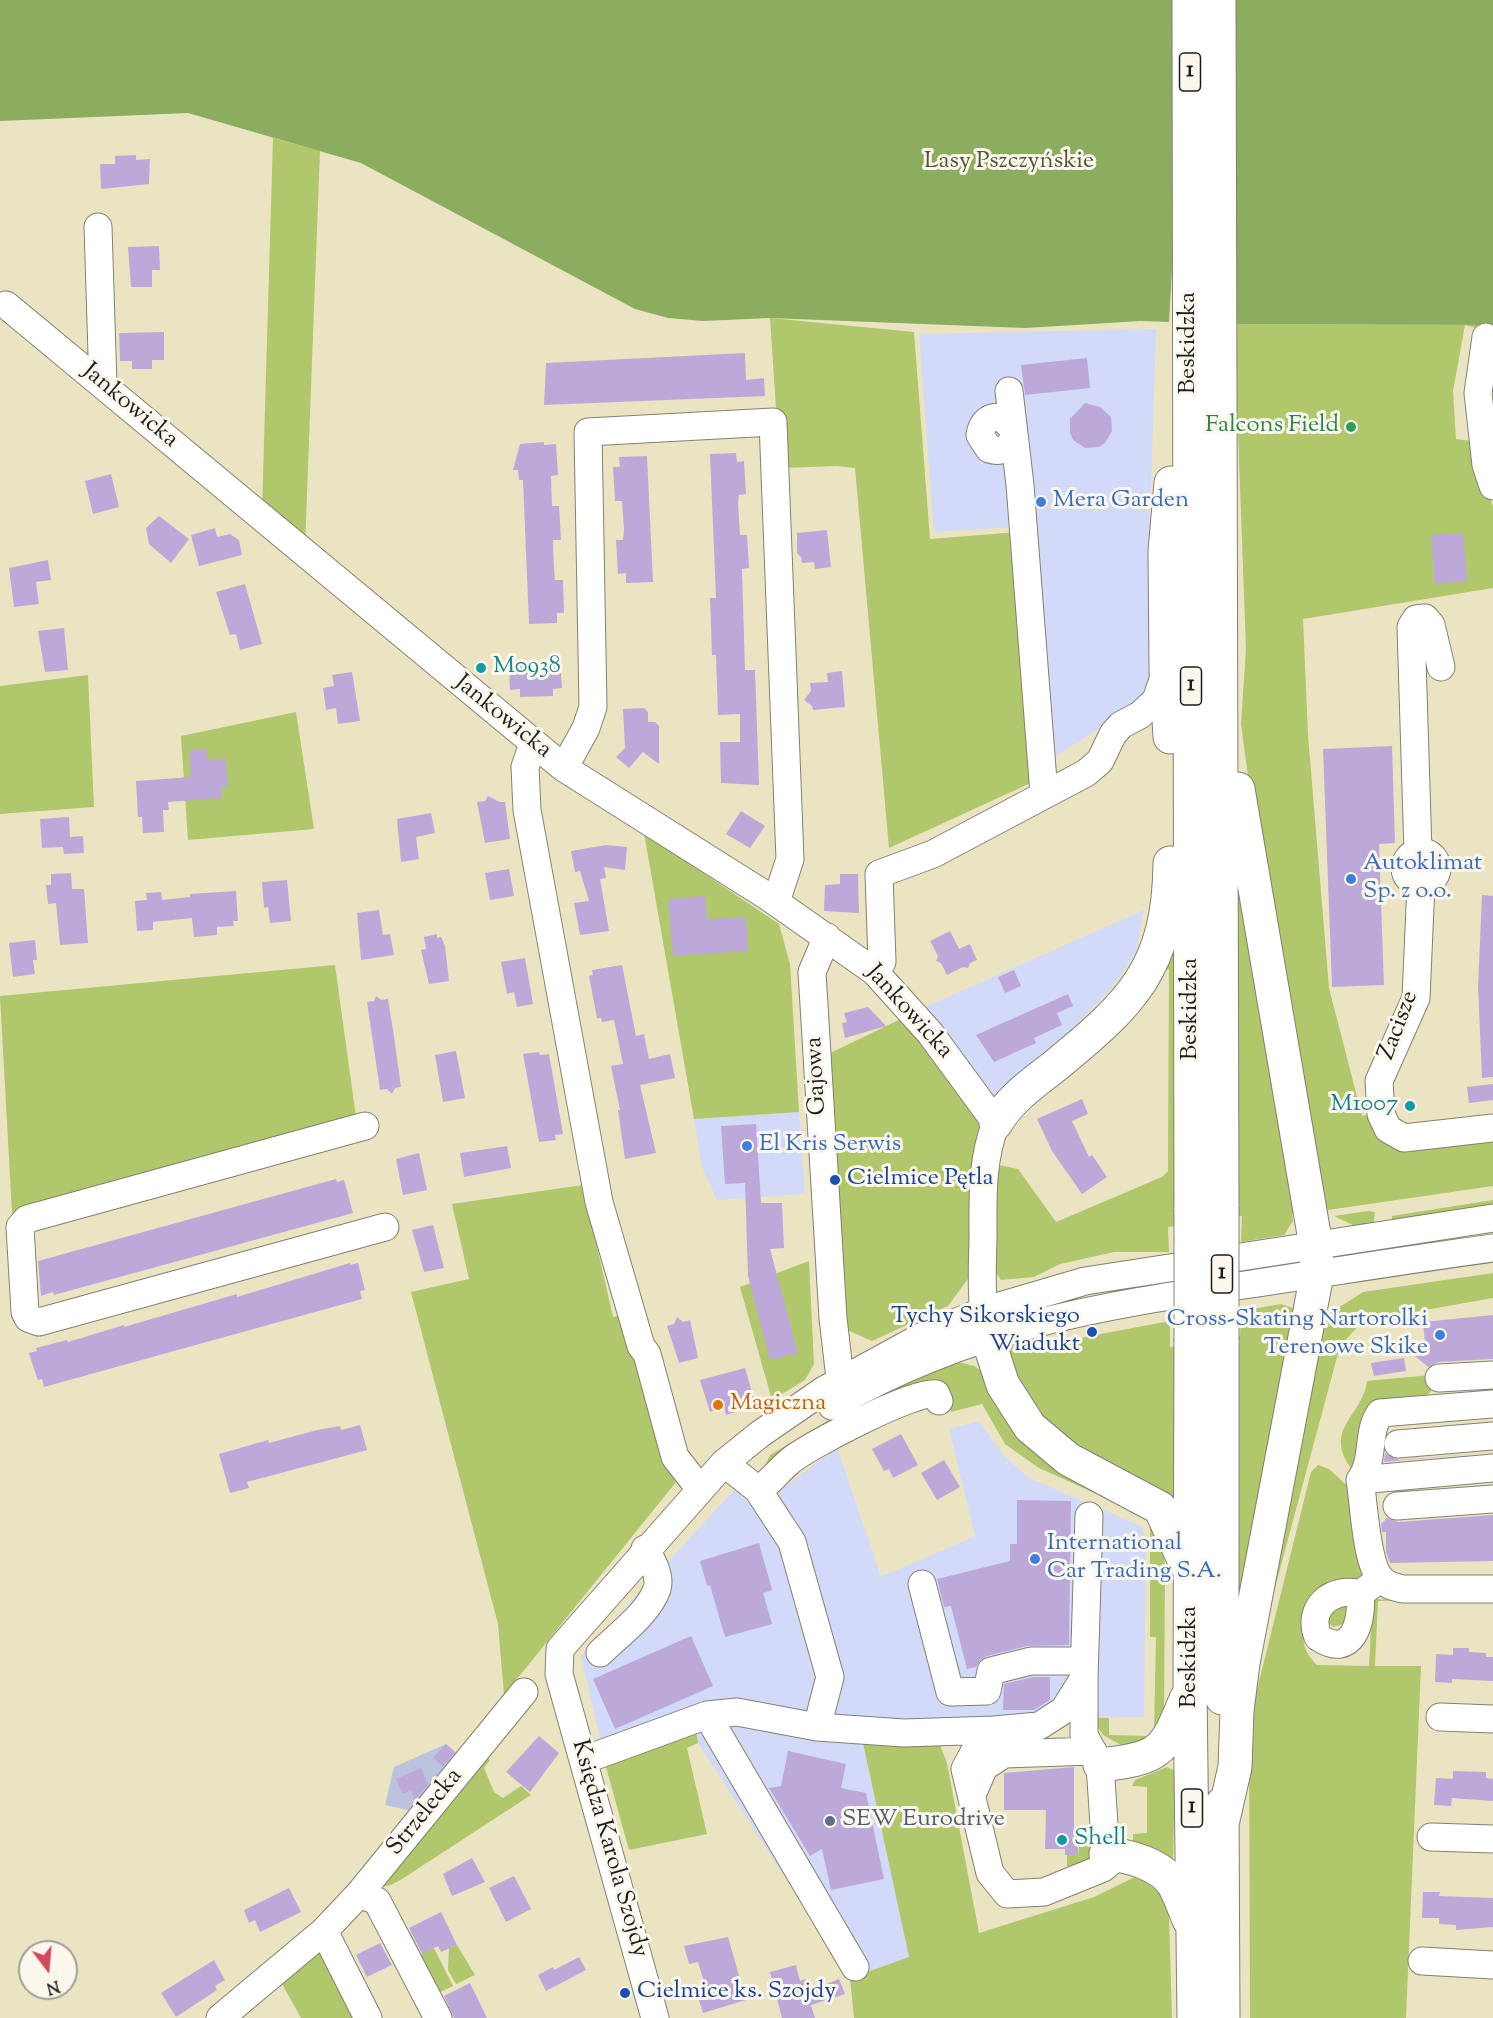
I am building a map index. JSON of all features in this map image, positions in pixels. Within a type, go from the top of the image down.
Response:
[{"type":"main road","name":"Beskidzka","points":[[1190,0],[1189,260],[1206,1209],[1206,1341],[1222,1824],[1223,2018]]},
{"type":"main road","name":"Beskidzka","points":[[1206,1209],[1221,649],[1220,0]]},
{"type":"main road","points":[[996,1123],[1016,1097],[1101,1028],[1120,1009],[1139,982],[1161,941],[1168,917],[1170,734],[1166,669],[1165,551],[1173,458],[1176,355],[1189,260]]},
{"type":"main road","points":[[1221,649],[1232,718],[1240,813],[1317,1260],[1243,1663],[1236,1767],[1222,1824]]},
{"type":"main road","points":[[985,1324],[1003,1385],[1030,1427],[1068,1459],[1160,1508],[1192,1576]]},
{"type":"main road","name":"Beskidzka","points":[[1194,2018],[1190,1689],[1192,1576],[1206,1341]]},
{"type":"main road","points":[[1096,1758],[1138,1760],[1160,1748],[1171,1736],[1190,1689]]},
{"type":"main road","points":[[1112,1854],[1155,1868],[1173,1883],[1193,1928]]},
{"type":"street","points":[[98,227],[103,385]]},
{"type":"street","name":"Jankowicka","points":[[6,305],[564,768],[776,902],[876,972],[930,1033],[996,1123]]},
{"type":"street","points":[[1486,337],[1478,393],[1489,449],[1493,486]]},
{"type":"street","points":[[1009,391],[1044,794]]},
{"type":"street","points":[[564,768],[586,728],[594,706],[588,432],[773,422],[790,859],[776,902]]},
{"type":"street","name":"Zacisze","points":[[1441,667],[1431,625],[1425,618],[1416,619],[1411,627],[1418,852],[1408,858],[1405,872],[1414,882],[1421,884],[1416,998],[1379,1081],[1381,1114],[1388,1128],[1404,1138],[1493,1128]]},
{"type":"street","points":[[876,972],[882,962],[879,874],[933,854],[1086,773],[1100,760],[1113,734],[1156,700],[1166,669]]},
{"type":"street","points":[[533,744],[525,767],[527,810],[599,1202],[627,1302],[641,1346],[647,1354],[675,1457],[692,1498]]},
{"type":"street","name":"Gajowa","points":[[827,937],[812,972],[835,1339],[846,1388]]},
{"type":"street","points":[[985,1324],[984,1166],[996,1123]]},
{"type":"street","points":[[364,1126],[27,1219],[20,1227],[25,1312],[28,1318],[39,1322],[385,1227]]},
{"type":"street","points":[[600,1653],[648,1605],[658,1588],[657,1574],[645,1549],[692,1498],[730,1468],[822,1412],[846,1388],[909,1366],[985,1324],[1046,1319],[1317,1260],[1493,1218]]},
{"type":"street","points":[[1317,1260],[1493,1248]]},
{"type":"street","points":[[1439,1378],[1493,1375]]},
{"type":"street","points":[[758,1490],[773,1480],[789,1461],[883,1409],[925,1393],[936,1394],[939,1401]]},
{"type":"street","points":[[1493,1404],[1380,1413],[1374,1421],[1366,1472],[1360,1480],[1372,1562],[1370,1586],[1493,1589]]},
{"type":"street","points":[[1398,1444],[1493,1436]]},
{"type":"street","points":[[730,1468],[758,1490],[792,1542],[830,1677],[817,1727]]},
{"type":"street","points":[[1360,1480],[1493,1468]]},
{"type":"street","points":[[1397,1506],[1493,1499]]},
{"type":"street","points":[[994,1730],[979,1743],[964,1769],[990,1874],[1007,1894],[1044,1892],[1103,1868],[1112,1854],[1096,1758],[1084,1735],[1089,1516]]},
{"type":"street","name":"Księdza Karola Szojdy","points":[[645,1549],[560,1648],[559,1674],[655,2018]]},
{"type":"street","points":[[922,1584],[950,1692],[987,1691],[991,1671],[1031,1661],[1084,1670]]},
{"type":"street","points":[[584,1760],[707,1715],[737,1712],[817,1727],[904,1733],[1040,1726],[1064,1710],[1084,1670]]},
{"type":"street","name":"Strzelecka","points":[[220,2018],[324,1931],[359,1894],[524,1692]]},
{"type":"street","points":[[707,1715],[855,1967]]},
{"type":"street","points":[[1440,1717],[1493,1719]]},
{"type":"street","points":[[971,1796],[984,1767],[1004,1754],[1096,1758]]},
{"type":"street","points":[[1431,1837],[1493,1839]]},
{"type":"street","points":[[359,1894],[377,1901],[438,2018]]},
{"type":"street","points":[[324,1931],[368,2018]]},
{"type":"street","points":[[1422,1961],[1493,1965]]},
{"type":"shaded area","points":[[1156,329],[1150,523],[1149,696],[1047,762],[1031,526],[934,532],[919,334]]},
{"type":"shaded area","points":[[1144,910],[1136,952],[1111,989],[1068,1033],[989,1098],[921,1009]]},
{"type":"shaded area","points":[[799,1112],[805,1194],[717,1200],[702,1167],[694,1119]]},
{"type":"shaded area","points":[[979,1421],[1004,1456],[1029,1478],[1141,1526],[1146,1540],[1144,1717],[832,1720],[863,1743],[909,1957],[850,1978],[698,1743],[692,1713],[602,1747],[581,1656],[735,1489],[785,1542],[824,1692],[779,1491],[837,1447],[881,1577],[975,1536],[949,1429]]},
{"type":"shaded area","points":[[446,1744],[464,1760],[420,1813],[385,1805],[394,1767]]},
{"type":"green space","name":"Lasy Pszczyńskie","points":[[0,0],[1178,0],[1179,146],[1169,322],[1141,321],[1025,328],[770,318],[703,321],[668,318],[635,309],[361,163],[188,113],[0,121]]},
{"type":"green space","points":[[1235,0],[1493,0],[1493,325],[1234,324]]},
{"type":"green space","points":[[273,138],[320,151],[305,546],[262,510]]},
{"type":"green space","points":[[770,318],[914,332],[930,539],[1018,532],[1035,781],[889,848],[855,468],[837,466],[780,468]]},
{"type":"green space","points":[[1234,324],[1493,325],[1493,333],[1465,325],[1453,391],[1456,439],[1471,441],[1493,507],[1493,588],[1303,619],[1308,735],[1329,988],[1362,1116],[1373,1114],[1375,1121],[1493,1137],[1493,1186],[1328,1210],[1323,1204],[1261,874],[1241,724],[1246,649]]},
{"type":"green space","points":[[88,675],[94,807],[0,814],[0,686]]},
{"type":"green space","points":[[296,712],[314,829],[188,840],[181,736]]},
{"type":"green space","points":[[644,833],[779,924],[790,964],[799,1112],[694,1119]]},
{"type":"green space","points":[[1233,835],[1301,1212],[1292,1214],[1293,1221],[1284,1235],[1241,1242],[1242,1216],[1235,1216]]},
{"type":"green space","points":[[1176,920],[1178,1226],[1168,1227],[1169,1252],[1114,1252],[1060,1264],[1034,1277],[1001,1280],[996,1273],[996,1172],[999,1165],[1018,1169],[1056,1222],[1162,1177],[1168,1171],[1169,969],[1161,972]]},
{"type":"green space","points":[[335,965],[356,1117],[12,1213],[0,996]]},
{"type":"green space","points":[[905,1017],[984,1130],[970,1276],[948,1306],[872,1341],[843,1328],[824,1056]]},
{"type":"green space","points":[[583,1185],[613,1317],[626,1314],[681,1476],[504,1695],[498,1624],[411,1292],[469,1279],[452,1204]]},
{"type":"green space","points":[[1493,1200],[1493,1208],[1392,1223],[1392,1216]]},
{"type":"green space","points":[[1375,1212],[1373,1227],[1355,1226],[1334,1216]]},
{"type":"green space","points":[[809,1261],[814,1364],[805,1380],[772,1400],[740,1287]]},
{"type":"green space","points":[[1493,1273],[1493,1298],[1363,1321],[1340,1346],[1248,1688],[1319,1312],[1330,1313],[1363,1292]]},
{"type":"green space","points":[[1281,1304],[1299,1310],[1236,1657],[1235,1337],[1240,1336],[1241,1311]]},
{"type":"green space","points":[[1170,1321],[1170,1347],[1177,1346],[1173,1501],[1052,1438],[998,1343],[1033,1333],[1037,1346]]},
{"type":"green space","points":[[955,1361],[974,1366],[984,1372],[1144,1510],[1162,1546],[1165,1565],[1164,1718],[1160,1732],[1125,1747],[1103,1735],[1092,1718],[1109,1718],[1109,1735],[1148,1736],[1154,1730],[1156,1637],[1150,1637],[1150,1525],[1141,1514],[1039,1468],[1005,1444],[982,1404],[951,1412],[946,1393],[762,1472],[770,1455],[854,1405]]},
{"type":"green space","points":[[1431,1375],[1437,1384],[1426,1397],[1399,1409],[1354,1472],[1341,1445],[1342,1434],[1364,1393],[1367,1381]]},
{"type":"green space","points":[[1318,1465],[1329,1469],[1352,1490],[1366,1572],[1304,1627],[1305,1648],[1313,1661],[1317,1665],[1369,1666],[1371,1627],[1362,1627],[1363,1599],[1427,1600],[1378,1601],[1375,1666],[1421,1666],[1406,2018],[1250,2018],[1249,1722],[1311,1472]]},
{"type":"green space","points":[[1351,1602],[1344,1624],[1333,1627],[1328,1622],[1327,1609]]},
{"type":"green space","points":[[695,1726],[698,1743],[687,1748],[707,1834],[629,1850],[604,1760]]},
{"type":"green space","points":[[863,1743],[940,1745],[947,1763],[979,1933],[1094,1897],[1141,1874],[1151,1882],[1163,1897],[1168,1908],[1172,2018],[854,2018],[850,1978],[909,1957]]},
{"type":"green space","points":[[482,1754],[490,1760],[484,1768],[494,1792],[503,1798],[521,1786],[531,1795],[402,1879],[391,1885],[367,1890]]},
{"type":"green space","points":[[1167,1767],[1175,1771],[1173,1864],[1133,1843],[1133,1834],[1147,1833],[1147,1787],[1132,1786],[1135,1780]]},
{"type":"green space","points":[[1079,1846],[1093,1846],[1098,1853],[1081,1866],[1067,1866],[1067,1855],[1078,1855]]},
{"type":"green space","points":[[410,1932],[421,1954],[434,1948],[453,1986],[434,1995],[405,1935]]},
{"type":"green space","points":[[457,1945],[475,1975],[456,1984],[448,1970],[449,1948]]},
{"type":"green space","points":[[318,1949],[362,2018],[301,2018],[277,1975]]},
{"type":"building","points":[[136,155],[136,160],[150,159],[149,184],[101,189],[100,164],[115,164],[115,156]]},
{"type":"building","points":[[159,246],[160,270],[152,270],[152,287],[131,287],[128,247]]},
{"type":"building","points":[[164,332],[164,360],[152,360],[152,369],[132,369],[132,361],[120,361],[119,333]]},
{"type":"building","points":[[745,353],[746,380],[764,378],[765,396],[544,405],[546,363]]},
{"type":"building","points":[[1087,358],[1090,388],[1025,395],[1021,365]]},
{"type":"building","points":[[1085,403],[1100,407],[1111,417],[1112,431],[1105,443],[1099,447],[1085,448],[1073,440],[1070,433],[1070,419]]},
{"type":"building","points":[[544,442],[544,445],[556,444],[558,475],[551,476],[552,506],[559,506],[561,540],[553,540],[554,571],[555,580],[563,580],[564,613],[557,613],[557,623],[529,624],[523,480],[519,480],[518,470],[513,470],[520,444]]},
{"type":"building","points":[[736,453],[737,462],[744,461],[746,494],[739,495],[738,504],[740,535],[747,535],[749,568],[742,569],[745,670],[755,670],[759,785],[721,783],[720,742],[740,742],[740,714],[718,715],[716,655],[712,655],[710,598],[716,598],[710,454]]},
{"type":"building","points":[[647,456],[653,582],[626,583],[626,573],[618,574],[616,540],[623,540],[624,530],[622,501],[615,501],[613,467],[620,467],[619,457]]},
{"type":"building","points":[[111,474],[119,507],[93,514],[85,481]]},
{"type":"building","points":[[159,516],[189,539],[171,563],[149,544],[146,528]]},
{"type":"building","points":[[215,528],[217,537],[230,534],[239,540],[242,555],[199,566],[191,535]]},
{"type":"building","points":[[827,530],[831,567],[815,569],[814,562],[802,563],[797,553],[797,533]]},
{"type":"building","points":[[1463,533],[1467,581],[1435,584],[1431,535]]},
{"type":"building","points":[[48,560],[51,580],[36,582],[39,604],[14,607],[9,568]]},
{"type":"building","points":[[245,584],[262,644],[240,650],[236,634],[230,635],[216,592]]},
{"type":"building","points":[[64,628],[68,670],[45,672],[38,631]]},
{"type":"building","points":[[560,662],[562,688],[553,689],[553,696],[520,697],[520,689],[510,690],[509,663]]},
{"type":"building","points":[[842,671],[845,707],[813,710],[812,706],[804,700],[811,691],[810,683],[828,682],[827,673]]},
{"type":"building","points":[[352,672],[360,721],[338,724],[336,708],[326,710],[323,688],[334,686],[332,675]]},
{"type":"building","points":[[644,708],[648,712],[648,722],[655,722],[659,726],[659,764],[643,752],[629,768],[616,757],[625,748],[623,709]]},
{"type":"building","points":[[1392,746],[1395,843],[1379,844],[1384,985],[1332,987],[1323,749]]},
{"type":"building","points":[[207,749],[207,760],[226,759],[228,787],[221,787],[222,798],[168,802],[169,810],[163,810],[164,832],[143,833],[142,817],[138,817],[136,781],[191,777],[189,750]]},
{"type":"building","points":[[488,796],[505,802],[510,839],[485,843],[477,802],[485,801]]},
{"type":"building","points":[[741,811],[765,826],[750,848],[726,834]]},
{"type":"building","points":[[431,813],[435,833],[416,837],[419,859],[401,862],[397,819]]},
{"type":"building","points":[[69,817],[70,837],[83,836],[84,853],[64,854],[63,847],[42,848],[40,819]]},
{"type":"building","points":[[606,845],[627,847],[625,870],[604,867],[606,878],[600,879],[609,931],[580,935],[574,903],[589,901],[580,871],[575,872],[571,851]]},
{"type":"building","points":[[509,869],[514,896],[490,900],[485,873]]},
{"type":"building","points":[[71,873],[72,889],[84,889],[88,943],[60,945],[56,903],[48,904],[46,885],[51,885],[51,874]]},
{"type":"building","points":[[840,874],[858,874],[859,913],[824,911],[825,885],[840,884]]},
{"type":"building","points":[[287,880],[291,921],[270,923],[268,907],[264,908],[262,882]]},
{"type":"building","points":[[236,891],[238,921],[233,921],[234,926],[217,927],[217,935],[194,937],[192,918],[153,922],[153,930],[137,931],[135,901],[147,900],[146,893],[161,892],[162,900],[190,897],[190,894]]},
{"type":"building","points":[[1482,895],[1493,896],[1493,1077],[1482,1078],[1478,987]]},
{"type":"building","points":[[705,896],[707,919],[746,917],[748,951],[673,956],[668,899]]},
{"type":"building","points":[[379,910],[383,935],[390,934],[394,955],[361,960],[357,913]]},
{"type":"building","points":[[950,931],[959,949],[970,944],[977,960],[970,963],[968,968],[963,967],[947,975],[941,963],[936,961],[938,956],[930,941]]},
{"type":"building","points":[[437,934],[437,938],[441,937],[445,946],[449,981],[429,984],[421,950],[426,949],[424,937]]},
{"type":"building","points":[[35,940],[37,960],[33,960],[35,974],[13,977],[9,943]]},
{"type":"building","points":[[525,958],[533,1004],[517,1007],[514,992],[507,994],[501,962]]},
{"type":"building","points":[[622,965],[636,1036],[644,1034],[649,1059],[670,1054],[675,1078],[640,1085],[656,1153],[625,1159],[618,1110],[620,1110],[611,1066],[623,1064],[614,1020],[602,1022],[601,1018],[597,1018],[589,976],[593,975],[592,970]]},
{"type":"building","points":[[1014,970],[1021,986],[1005,993],[998,977]]},
{"type":"building","points":[[1068,994],[1073,1006],[1057,1013],[1062,1025],[1034,1038],[1036,1043],[994,1062],[976,1035]]},
{"type":"building","points":[[376,996],[381,1000],[388,999],[401,1087],[395,1088],[392,1094],[387,1089],[380,1090],[367,1002],[374,1001]]},
{"type":"building","points":[[868,1007],[886,1026],[845,1038],[842,1023],[847,1022],[844,1013]]},
{"type":"building","points":[[456,1051],[465,1098],[443,1102],[435,1055]]},
{"type":"building","points":[[539,1052],[540,1055],[549,1054],[563,1134],[555,1135],[556,1140],[539,1142],[523,1054]]},
{"type":"building","points":[[1493,1084],[1493,1100],[1469,1103],[1467,1087]]},
{"type":"building","points":[[1082,1099],[1088,1114],[1072,1121],[1089,1157],[1092,1155],[1107,1177],[1082,1194],[1052,1151],[1037,1119]]},
{"type":"building","points":[[756,1124],[761,1203],[782,1203],[784,1248],[770,1249],[798,1353],[770,1360],[748,1276],[745,1183],[725,1184],[721,1126]]},
{"type":"building","points":[[507,1146],[511,1168],[464,1177],[460,1153]]},
{"type":"building","points":[[419,1153],[427,1190],[403,1195],[396,1159]]},
{"type":"building","points":[[336,1179],[337,1182],[344,1180],[353,1213],[54,1295],[53,1292],[41,1296],[38,1261]]},
{"type":"building","points":[[433,1225],[444,1268],[424,1272],[412,1230]]},
{"type":"building","points":[[350,1263],[350,1265],[358,1263],[365,1290],[360,1291],[362,1299],[44,1387],[42,1379],[38,1380],[29,1353],[37,1351],[36,1348],[67,1340],[68,1342],[124,1325],[124,1327],[237,1294],[237,1297]]},
{"type":"building","points":[[1493,1315],[1493,1359],[1438,1362],[1428,1367],[1415,1356],[1426,1354],[1423,1322]]},
{"type":"building","points":[[677,1317],[683,1322],[690,1320],[698,1358],[679,1363],[667,1326],[674,1324]]},
{"type":"building","points":[[1404,1358],[1406,1371],[1374,1376],[1371,1363]]},
{"type":"building","points":[[745,1368],[754,1399],[747,1401],[748,1408],[726,1415],[724,1407],[710,1412],[700,1380]]},
{"type":"building","points":[[360,1425],[367,1450],[247,1482],[249,1488],[230,1493],[219,1454],[268,1440],[269,1443],[317,1430],[340,1426],[341,1430]]},
{"type":"building","points":[[901,1434],[918,1465],[893,1478],[889,1469],[884,1471],[872,1449]]},
{"type":"building","points":[[1493,1452],[1384,1462],[1385,1453],[1399,1460]]},
{"type":"building","points":[[944,1460],[960,1487],[937,1500],[921,1473]]},
{"type":"building","points":[[1017,1500],[1071,1501],[1069,1645],[1027,1646],[987,1656],[980,1660],[976,1667],[967,1669],[951,1606],[944,1607],[937,1579],[1010,1561],[1010,1544],[1017,1544]]},
{"type":"building","points":[[1493,1515],[1493,1561],[1390,1563],[1386,1552],[1386,1532],[1382,1532],[1381,1524],[1387,1518],[1398,1522]]},
{"type":"building","points":[[759,1543],[772,1590],[763,1593],[772,1624],[725,1637],[710,1585],[707,1586],[700,1561]]},
{"type":"building","points":[[691,1636],[713,1686],[615,1729],[593,1679]]},
{"type":"building","points":[[1453,1648],[1469,1648],[1469,1652],[1486,1653],[1486,1657],[1493,1657],[1493,1681],[1452,1679],[1452,1683],[1435,1682],[1436,1654],[1453,1655]]},
{"type":"building","points":[[1033,1677],[1050,1677],[1050,1700],[1034,1710],[1003,1710],[1004,1684]]},
{"type":"building","points":[[539,1736],[559,1753],[530,1792],[506,1772]]},
{"type":"building","points":[[446,1744],[455,1752],[443,1766],[433,1758]]},
{"type":"building","name":"SEW Eurodrive","points":[[788,1751],[846,1764],[841,1788],[866,1793],[884,1879],[831,1890],[822,1849],[810,1856],[769,1788],[781,1786]]},
{"type":"building","points":[[1074,1767],[1074,1833],[1078,1833],[1078,1855],[1065,1855],[1065,1849],[1045,1849],[1046,1810],[1004,1810],[1004,1773]]},
{"type":"building","points":[[421,1768],[428,1785],[415,1800],[411,1791],[402,1794],[396,1779]]},
{"type":"building","points":[[1453,1771],[1486,1772],[1486,1778],[1493,1779],[1493,1801],[1452,1798],[1451,1806],[1434,1805],[1436,1778],[1453,1779]]},
{"type":"building","points":[[472,1858],[485,1882],[452,1896],[443,1874]]},
{"type":"building","points":[[514,1876],[531,1909],[506,1922],[489,1888]]},
{"type":"building","points":[[289,1888],[301,1912],[260,1932],[255,1920],[249,1923],[244,1910]]},
{"type":"building","points":[[1423,1892],[1440,1892],[1439,1896],[1493,1898],[1493,1927],[1456,1930],[1456,1925],[1439,1924],[1439,1918],[1422,1918]]},
{"type":"building","points":[[441,1912],[457,1945],[441,1952],[438,1946],[422,1954],[409,1928]]},
{"type":"building","points":[[728,1937],[746,2000],[703,2013],[697,1994],[707,1991],[698,1962],[689,1964],[684,1946]]},
{"type":"building","points":[[380,1943],[392,1965],[367,1977],[356,1955]]},
{"type":"building","points":[[579,1957],[586,1970],[546,1991],[538,1975],[553,1967],[554,1970]]},
{"type":"building","points":[[214,1960],[225,1980],[215,1986],[217,1990],[176,2017],[161,1993]]},
{"type":"building","points":[[796,1965],[800,1981],[806,1979],[809,1991],[839,1979],[845,1994],[811,2005],[815,2018],[782,2018],[770,1972]]},
{"type":"building","points":[[470,1983],[487,2018],[454,2018],[444,1996]]},
{"type":"place","name":"Falcons Field","points":[[1351,427]]},
{"type":"place","name":"Mera Garden","points":[[1041,502]]},
{"type":"place","name":"M0938","points":[[481,668]]},
{"type":"place","name":"Autoklimat Sp. z o.o.","points":[[1351,879]]},
{"type":"place","name":"M1007","points":[[1410,1106]]},
{"type":"place","name":"El Kris Serwis","points":[[747,1146]]},
{"type":"place","name":"Cielmice Pętla","points":[[835,1180]]},
{"type":"place","name":"Tychy Sikorskiego Wiadukt","points":[[1092,1332]]},
{"type":"place","name":"Cross-Skating Nartorolki Terenowe Skike","points":[[1440,1335]]},
{"type":"place","name":"Magiczna","points":[[718,1405]]},
{"type":"place","name":"International Car Trading S.A.","points":[[1035,1559]]},
{"type":"place","name":"SEW Eurodrive","points":[[830,1821]]},
{"type":"place","name":"Shell","points":[[1062,1840]]},
{"type":"place","name":"Cielmice ks. Szojdy","points":[[625,1993]]}]
